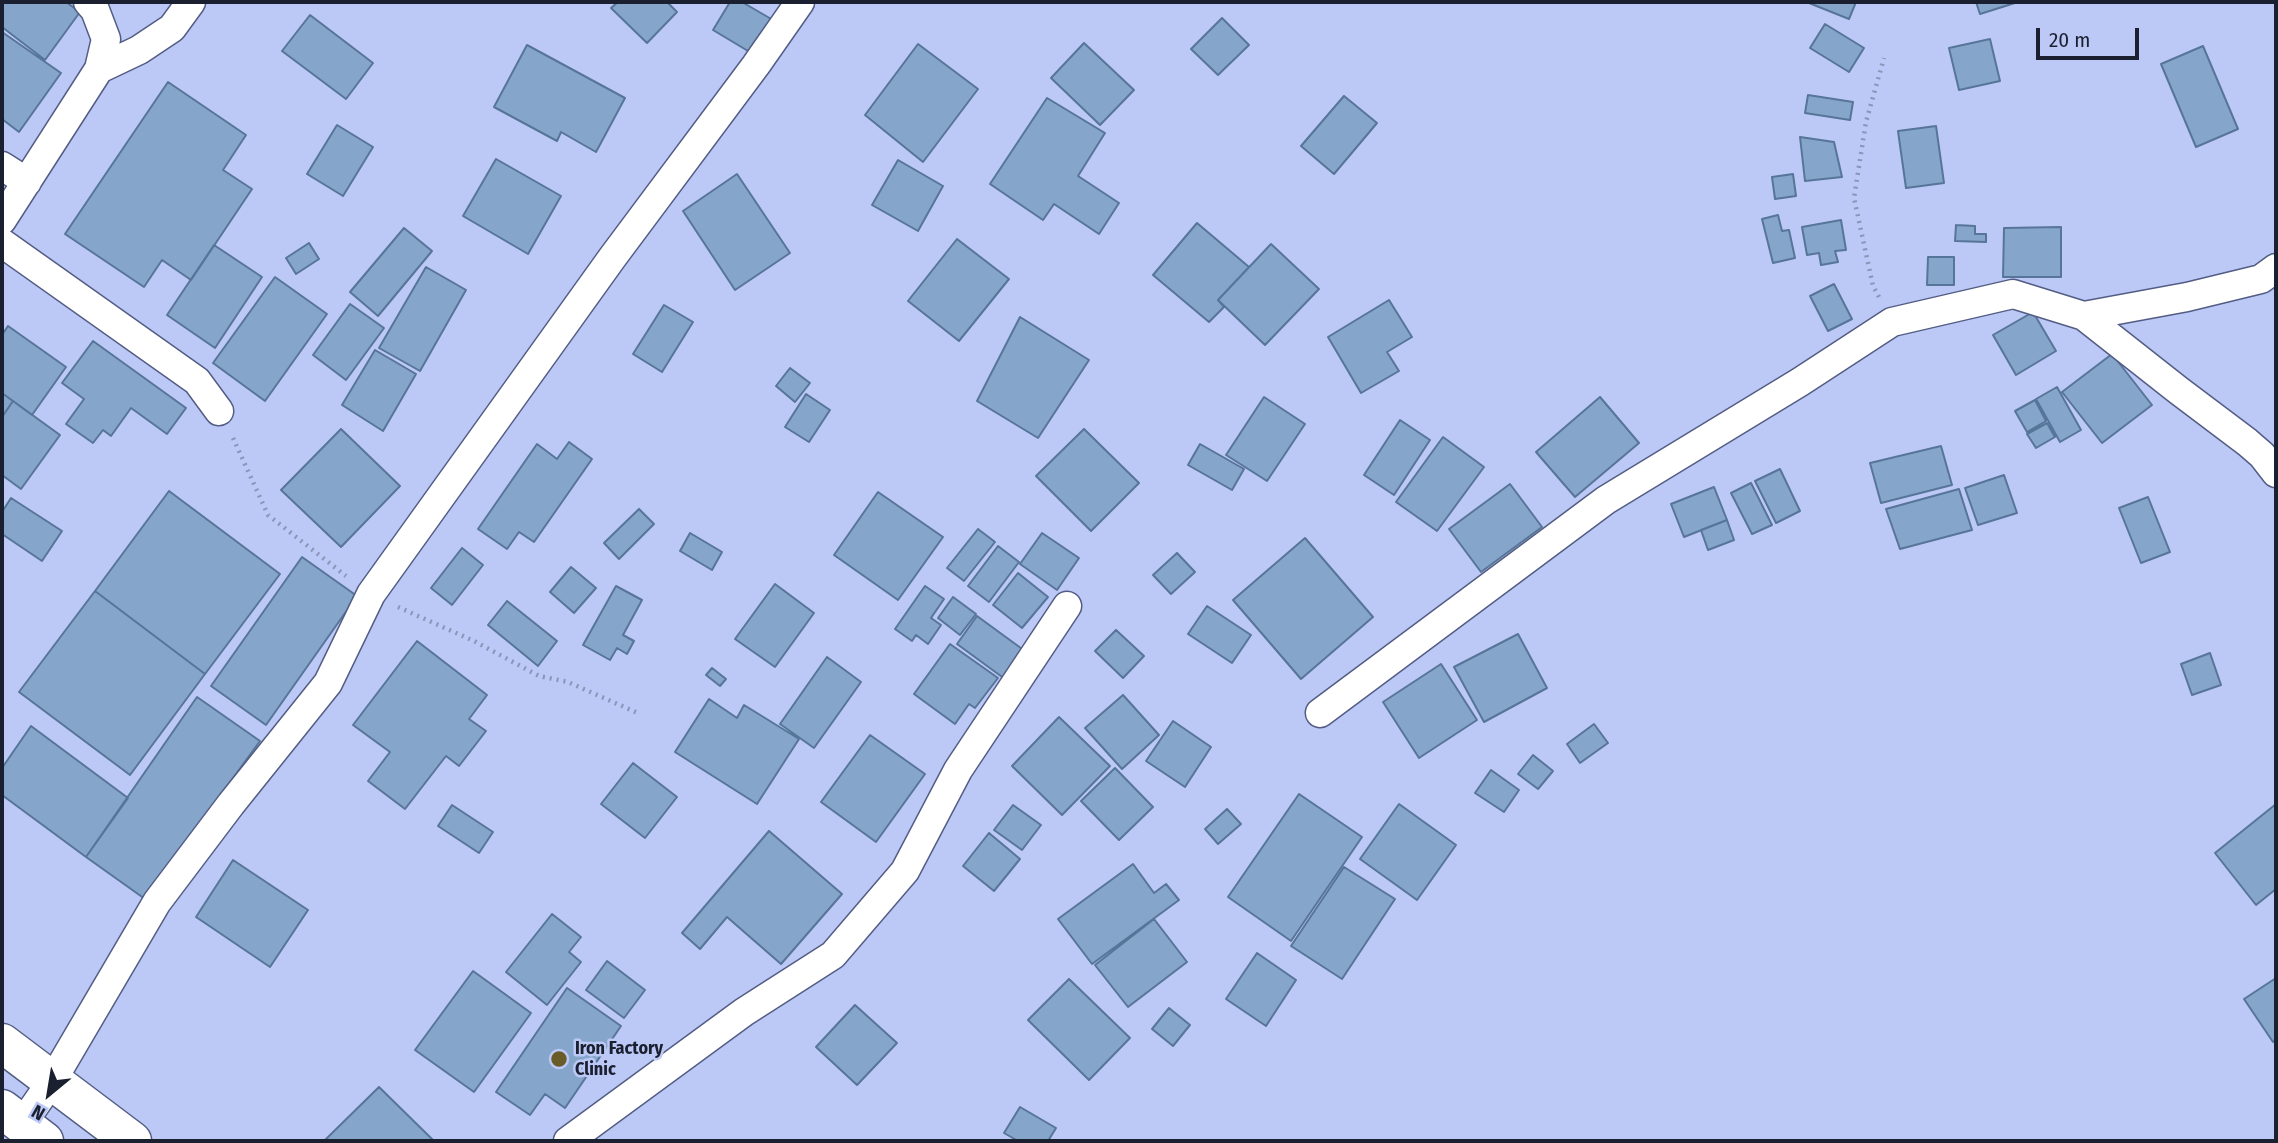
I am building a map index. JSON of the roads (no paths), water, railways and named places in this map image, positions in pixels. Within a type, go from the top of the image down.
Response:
[{"type":"main road","points":[[2,1042],[132,1141]]},
{"type":"street","points":[[2,220],[99,69],[106,39],[95,10],[88,2]]},
{"type":"street","points":[[99,69],[139,50],[172,28],[191,2]]},
{"type":"street","points":[[22,1125],[52,1081],[157,902],[328,682],[371,594],[612,258],[757,65],[800,2]]},
{"type":"street","points":[[2,166],[27,182]]},
{"type":"street","points":[[2,243],[197,381],[219,411]]},
{"type":"street","points":[[2084,316],[2261,279],[2276,268]]},
{"type":"street","points":[[1320,713],[1606,499],[1800,382],[1892,322],[2013,294],[2084,316],[2247,442],[2276,473]]},
{"type":"street","points":[[568,1141],[744,1012],[833,955],[905,871],[958,770],[1067,606]]},
{"type":"place","name":"Iron Factory Clinic","points":[[559,1059]]}]
